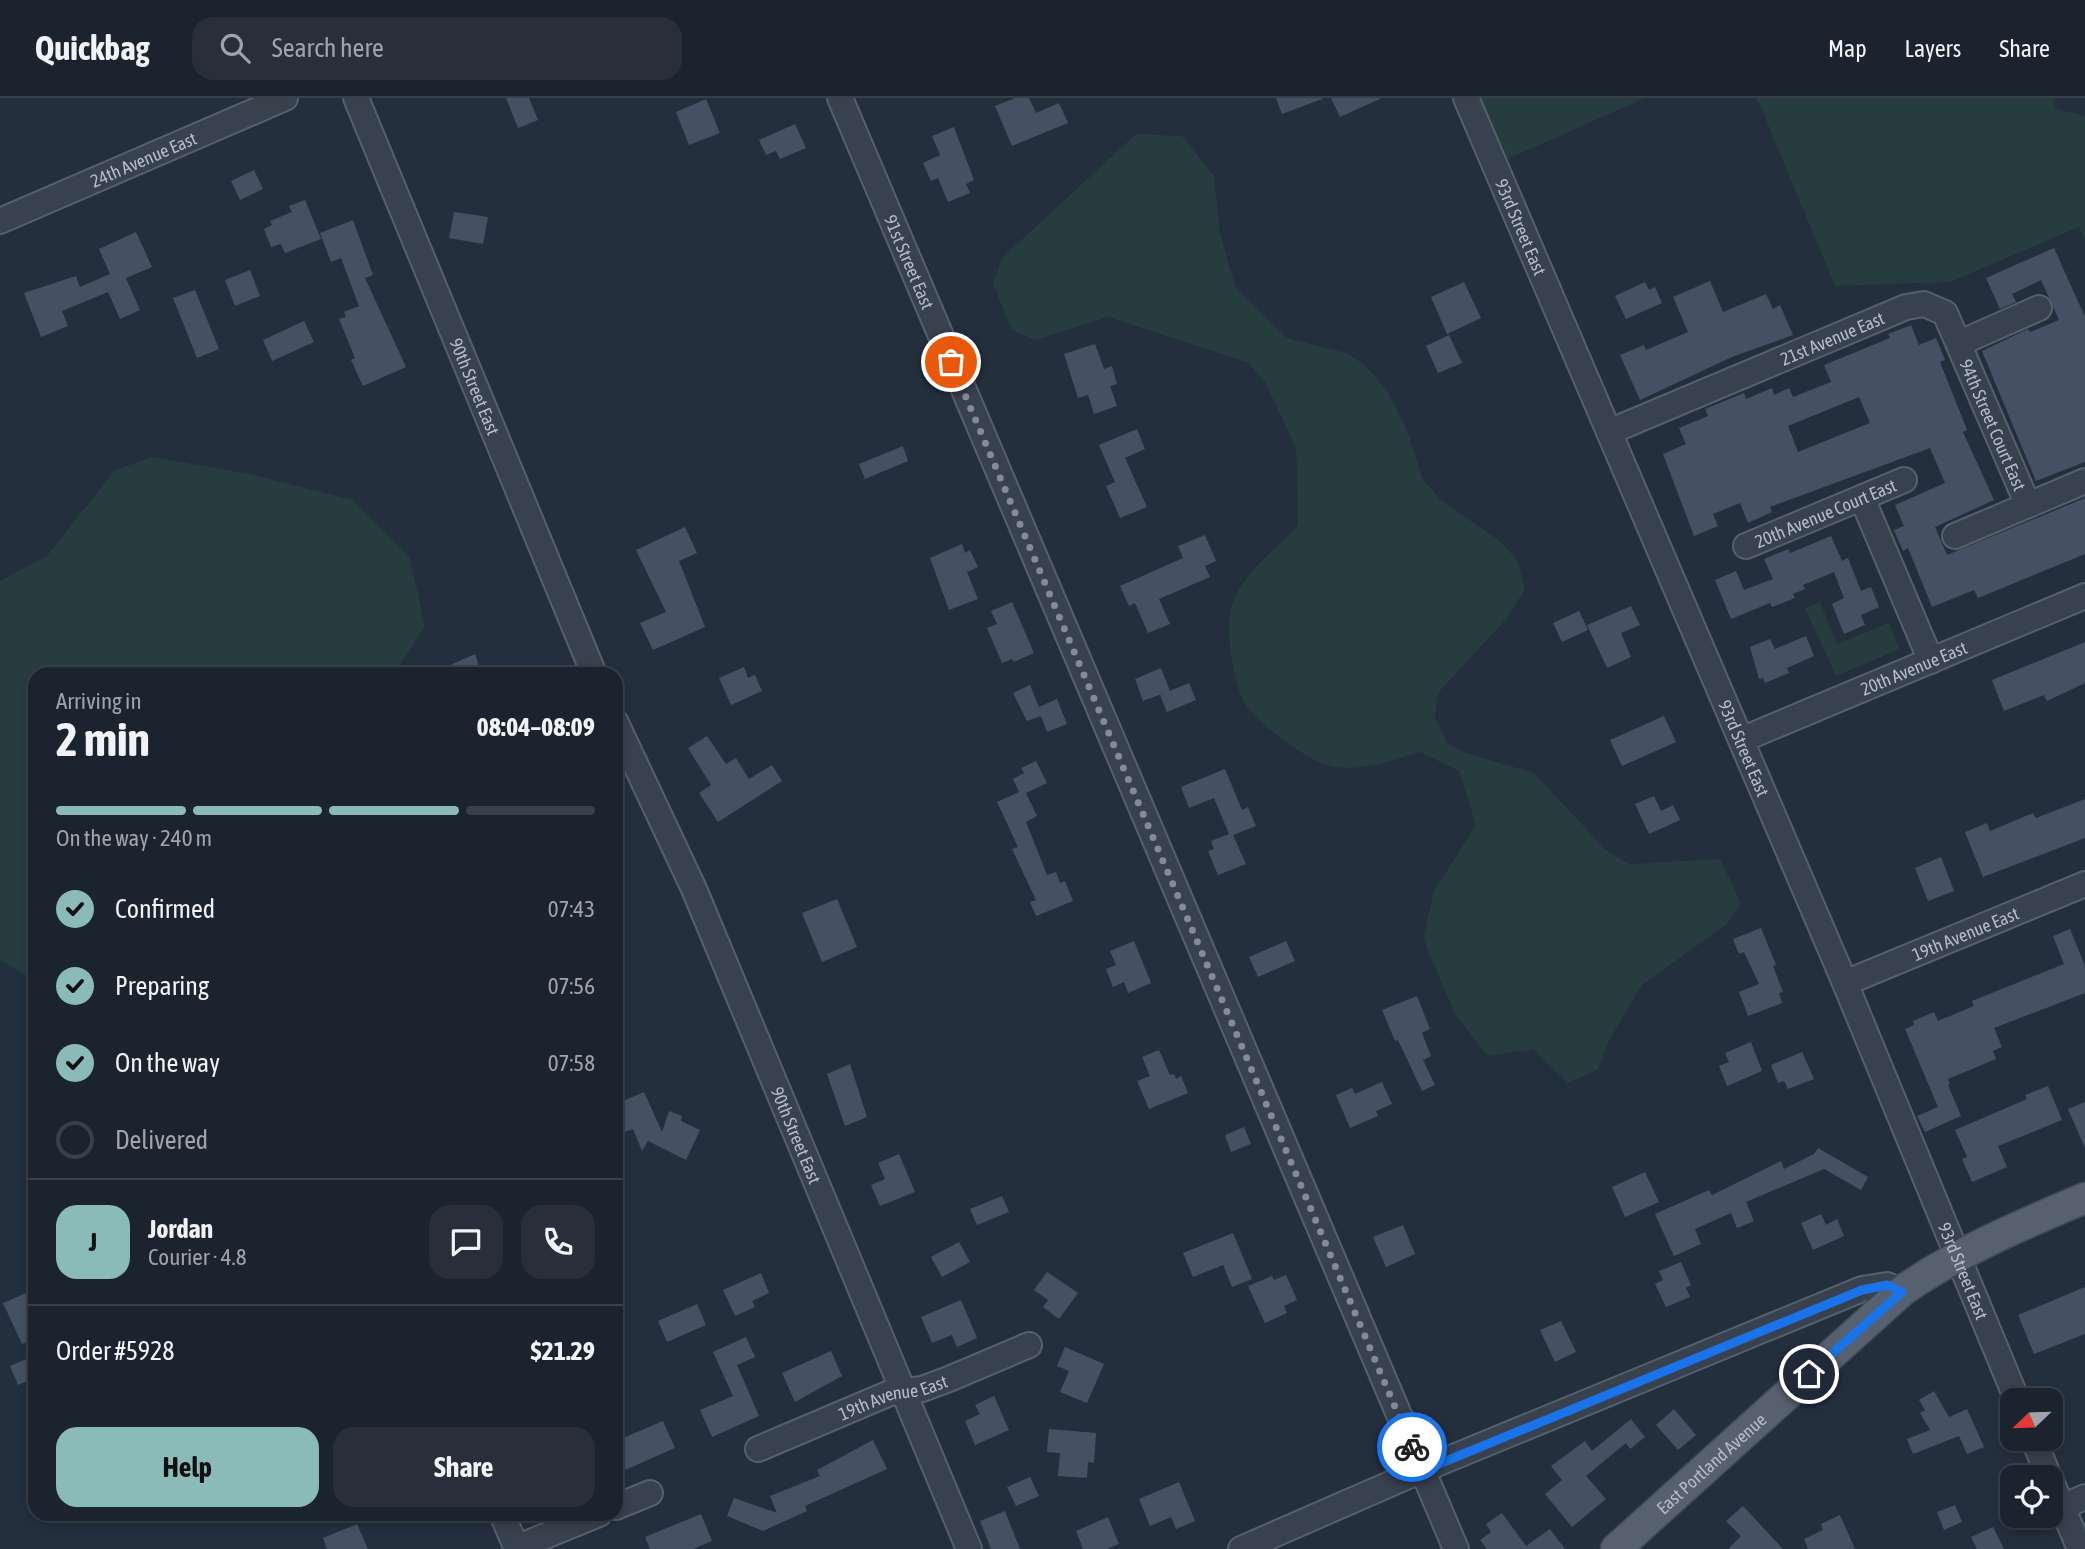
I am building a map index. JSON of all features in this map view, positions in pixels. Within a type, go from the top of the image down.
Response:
[{"type":"main road","name":"East Portland Avenue","points":[[1616,1549],[1902,1292],[1955,1257],[2085,1198]]},
{"type":"street","name":"24th Avenue East","points":[[0,221],[285,98]]},
{"type":"street","name":"90th Street East","points":[[356,98],[591,667]]},
{"type":"street","name":"91st Street East","points":[[840,98],[1456,1549]]},
{"type":"street","name":"93rd Street East","points":[[1466,98],[1845,983],[1955,1257],[2012,1388]]},
{"type":"street","name":"21st Avenue East","points":[[1609,432],[1914,304],[1933,306],[1945,313],[1959,343]]},
{"type":"street","points":[[1959,343],[2039,309]]},
{"type":"street","name":"94th Street Court East","points":[[1959,343],[2028,505]]},
{"type":"street","name":"20th Avenue Court East","points":[[1746,546],[1904,480]]},
{"type":"street","points":[[1955,536],[2085,481]]},
{"type":"street","points":[[1862,498],[1931,660]]},
{"type":"street","name":"20th Avenue East","points":[[1741,740],[2085,596]]},
{"type":"street","name":"90th Street East","points":[[623,738],[694,889],[970,1549]]},
{"type":"street","name":"19th Avenue East","points":[[1845,983],[2085,884]]},
{"type":"street","points":[[1241,1549],[1422,1471],[1862,1290],[1887,1285],[1902,1292]]},
{"type":"street","name":"19th Avenue East","points":[[758,1450],[890,1393],[904,1392],[949,1379],[1029,1345]]},
{"type":"street","points":[[623,1504],[650,1493]]},
{"type":"street","points":[[2074,1502],[2080,1549]]},
{"type":"street","points":[[505,1521],[517,1548],[582,1521]]},
{"type":"green space","points":[[1478,98],[1645,98],[1503,161]]},
{"type":"green space","points":[[1757,98],[2055,98],[2053,102],[2057,109],[2085,116],[2085,241],[2079,227],[1950,282],[1835,286]]},
{"type":"green space","points":[[1136,134],[1182,136],[1214,176],[1220,234],[1236,288],[1287,338],[1346,353],[1365,365],[1387,391],[1408,433],[1423,480],[1442,501],[1501,542],[1517,560],[1525,589],[1507,618],[1438,693],[1435,717],[1446,742],[1466,753],[1534,773],[1606,850],[1629,864],[1720,859],[1741,903],[1728,923],[1642,985],[1607,1044],[1598,1069],[1568,1083],[1533,1049],[1488,1056],[1455,1014],[1423,938],[1434,891],[1476,825],[1459,771],[1420,752],[1362,767],[1338,767],[1318,762],[1271,731],[1252,713],[1241,695],[1233,669],[1229,639],[1233,602],[1253,570],[1298,525],[1296,447],[1264,380],[1247,362],[1108,317],[1035,340],[1012,330],[993,284],[1002,258]]},
{"type":"green space","points":[[152,457],[250,474],[353,500],[410,558],[425,626],[399,667],[28,667],[28,976],[0,960],[0,581],[47,556],[115,470]]},
{"type":"green space","points":[[1820,602],[1837,644],[1889,623],[1899,649],[1836,676],[1805,608]]},
{"type":"building","points":[[506,98],[529,98],[538,120],[518,128]]},
{"type":"building","points":[[1015,98],[1029,98],[1036,113],[1059,103],[1068,123],[1012,146],[995,106]]},
{"type":"building","points":[[1276,98],[1322,98],[1322,99],[1282,114]]},
{"type":"building","points":[[1331,98],[1382,98],[1340,117]]},
{"type":"building","points":[[706,99],[720,133],[689,145],[676,112]]},
{"type":"building","points":[[795,124],[806,148],[780,159],[776,151],[766,155],[759,140]]},
{"type":"building","points":[[954,127],[974,180],[966,184],[970,193],[948,202],[938,178],[931,181],[923,163],[940,155],[932,136]]},
{"type":"building","points":[[254,170],[263,189],[240,200],[231,181]]},
{"type":"building","points":[[305,200],[321,239],[285,253],[281,244],[271,247],[264,229],[272,225],[270,221],[292,212],[289,206]]},
{"type":"building","points":[[454,212],[488,217],[483,244],[449,238]]},
{"type":"building","points":[[353,220],[373,275],[365,278],[406,367],[363,386],[351,360],[355,358],[339,319],[346,317],[344,312],[359,306],[341,258],[331,262],[320,233]]},
{"type":"building","points":[[136,232],[152,267],[126,278],[140,310],[120,319],[108,292],[62,311],[68,326],[41,337],[24,293],[76,276],[80,287],[110,274],[99,249]]},
{"type":"building","points":[[2054,248],[2085,317],[2085,462],[2036,481],[1982,351],[2028,329],[2030,332],[2059,320],[2041,280],[2012,294],[2016,302],[2000,309],[1986,278]]},
{"type":"building","points":[[250,270],[260,296],[235,306],[225,280]]},
{"type":"building","points":[[1710,281],[1723,312],[1766,294],[1773,309],[1780,305],[1793,335],[1732,357],[1640,400],[1620,355],[1644,345],[1646,350],[1688,332],[1673,297]]},
{"type":"building","points":[[1464,282],[1481,318],[1447,334],[1431,297]]},
{"type":"building","points":[[1645,282],[1649,290],[1655,287],[1662,303],[1626,319],[1615,296]]},
{"type":"building","points":[[195,290],[219,349],[197,358],[173,298]]},
{"type":"building","points":[[304,321],[314,342],[272,361],[263,340]]},
{"type":"building","points":[[1911,325],[1919,345],[1936,338],[1945,360],[1940,362],[1967,430],[1963,432],[1994,500],[1935,527],[1947,555],[2085,498],[2085,554],[1978,598],[1974,590],[1932,607],[1908,548],[1903,551],[1894,530],[1904,526],[1895,505],[1945,483],[1930,448],[1770,507],[1772,512],[1748,523],[1740,503],[1713,514],[1718,526],[1694,536],[1663,454],[1686,444],[1679,428],[1708,416],[1705,409],[1744,393],[1746,399],[1772,388],[1774,395],[1789,388],[1793,397],[1831,382],[1824,365],[1890,338],[1888,334]],"holes":[[[1859,397],[1870,423],[1798,452],[1788,426]]]},
{"type":"building","points":[[1449,335],[1462,363],[1438,373],[1426,346]]},
{"type":"building","points":[[1095,344],[1104,369],[1112,366],[1117,384],[1110,386],[1117,406],[1094,414],[1088,395],[1078,398],[1064,354]]},
{"type":"building","points":[[1137,429],[1145,449],[1125,458],[1147,507],[1120,518],[1106,486],[1115,482],[1099,445]]},
{"type":"building","points":[[903,446],[908,461],[865,479],[859,464]]},
{"type":"building","points":[[685,527],[697,553],[679,561],[705,627],[653,650],[640,623],[666,612],[636,550]]},
{"type":"building","points":[[1205,535],[1216,561],[1205,566],[1210,577],[1159,599],[1170,624],[1148,633],[1135,603],[1129,606],[1120,586],[1183,558],[1178,546]]},
{"type":"building","points":[[1831,536],[1842,561],[1848,558],[1861,591],[1871,587],[1879,607],[1861,615],[1865,625],[1844,634],[1832,604],[1844,598],[1834,572],[1803,585],[1805,589],[1793,594],[1795,598],[1772,607],[1770,603],[1731,619],[1715,580],[1736,571],[1744,590],[1773,579],[1764,559],[1788,549],[1790,553]]},
{"type":"building","points":[[962,544],[965,553],[970,550],[978,567],[967,572],[978,599],[949,610],[930,558]]},
{"type":"building","points":[[1012,602],[1034,653],[1014,662],[1012,659],[1002,663],[987,628],[997,624],[991,611]]},
{"type":"building","points":[[1631,606],[1640,625],[1621,633],[1631,657],[1607,668],[1587,625]]},
{"type":"building","points":[[1579,611],[1588,630],[1562,642],[1553,623]]},
{"type":"building","points":[[1806,636],[1814,656],[1787,668],[1789,673],[1765,683],[1763,678],[1759,679],[1750,647],[1770,639],[1775,649]]},
{"type":"building","points":[[2085,642],[2085,683],[2047,701],[2044,695],[2004,711],[1992,680]]},
{"type":"building","points":[[475,654],[480,667],[446,667]]},
{"type":"building","points":[[744,667],[748,678],[755,675],[762,691],[731,705],[719,678]]},
{"type":"building","points":[[1161,668],[1170,691],[1143,701],[1135,679]]},
{"type":"building","points":[[1189,683],[1196,700],[1167,712],[1160,695]]},
{"type":"building","points":[[1030,685],[1039,707],[1057,699],[1067,724],[1047,732],[1041,716],[1027,721],[1013,693]]},
{"type":"building","points":[[1664,716],[1676,742],[1622,766],[1610,740]]},
{"type":"building","points":[[707,736],[726,764],[736,758],[749,779],[772,765],[782,781],[718,822],[699,793],[711,785],[688,748]]},
{"type":"building","points":[[1036,761],[1047,783],[1026,793],[1037,816],[1026,822],[1047,875],[1056,872],[1060,883],[1065,881],[1073,901],[1036,916],[1030,902],[1036,900],[1012,849],[1018,847],[997,802],[1019,792],[1013,779],[1024,773],[1021,768]]},
{"type":"building","points":[[1225,769],[1242,810],[1248,807],[1256,826],[1233,835],[1246,864],[1218,875],[1208,851],[1214,849],[1211,841],[1229,834],[1214,798],[1189,808],[1181,787]]},
{"type":"building","points":[[1654,796],[1661,811],[1673,805],[1680,820],[1649,834],[1635,804]]},
{"type":"building","points":[[2085,799],[2085,838],[1983,877],[1965,832],[1987,823],[1990,831],[2033,813],[2036,818]]},
{"type":"building","points":[[1941,857],[1954,891],[1928,901],[1915,868]]},
{"type":"building","points":[[837,899],[857,947],[822,962],[802,913]]},
{"type":"building","points":[[1761,928],[1776,965],[1773,966],[1783,992],[1779,993],[1782,1003],[1748,1016],[1739,992],[1759,984],[1744,952],[1739,954],[1733,939]]},
{"type":"building","points":[[2070,929],[2085,966],[2085,993],[1994,1028],[2002,1047],[1993,1051],[1996,1059],[1948,1079],[1961,1116],[1925,1132],[1917,1116],[1938,1107],[1905,1029],[1914,1025],[1913,1021],[1934,1012],[1938,1021],[1974,1006],[1972,1001],[2064,964],[2053,936]]},
{"type":"building","points":[[1134,941],[1151,983],[1128,993],[1124,982],[1113,987],[1106,969],[1116,965],[1110,951]]},
{"type":"building","points":[[1286,941],[1295,961],[1258,977],[1249,957]]},
{"type":"building","points":[[1417,996],[1430,1029],[1422,1033],[1431,1056],[1423,1060],[1435,1085],[1422,1091],[1382,1010]]},
{"type":"building","points":[[1751,1042],[1762,1071],[1727,1086],[1719,1066],[1729,1062],[1725,1053]]},
{"type":"building","points":[[1159,1050],[1170,1075],[1174,1074],[1176,1079],[1181,1076],[1188,1093],[1149,1109],[1137,1081],[1150,1076],[1142,1057]]},
{"type":"building","points":[[1802,1052],[1814,1079],[1788,1089],[1784,1081],[1778,1083],[1771,1065]]},
{"type":"building","points":[[850,1064],[867,1117],[845,1126],[827,1074]]},
{"type":"building","points":[[1382,1082],[1392,1104],[1376,1111],[1378,1116],[1350,1128],[1336,1095],[1352,1088],[1355,1094]]},
{"type":"building","points":[[2048,1086],[2062,1120],[1998,1146],[2007,1167],[1972,1182],[1962,1159],[1967,1157],[1955,1130],[2027,1099],[2025,1095]]},
{"type":"building","points":[[644,1092],[662,1132],[669,1111],[682,1116],[681,1121],[700,1130],[686,1160],[648,1141],[642,1151],[633,1129],[623,1133],[623,1101]]},
{"type":"building","points":[[2085,1102],[2085,1148],[2068,1109]]},
{"type":"building","points":[[1244,1127],[1251,1144],[1231,1152],[1225,1135]]},
{"type":"building","points":[[1818,1148],[1868,1177],[1861,1190],[1824,1169],[1746,1202],[1754,1221],[1737,1228],[1731,1213],[1695,1229],[1701,1244],[1674,1256],[1655,1214],[1709,1190],[1712,1195],[1781,1161],[1784,1169],[1814,1154]]},
{"type":"building","points":[[899,1154],[915,1192],[880,1206],[871,1185],[885,1179],[878,1163]]},
{"type":"building","points":[[1645,1172],[1659,1202],[1625,1217],[1612,1187]]},
{"type":"building","points":[[1002,1196],[1009,1212],[977,1225],[970,1209]]},
{"type":"building","points":[[1821,1214],[1826,1225],[1837,1219],[1844,1236],[1813,1250],[1801,1223]]},
{"type":"building","points":[[1403,1225],[1415,1254],[1386,1267],[1373,1237]]},
{"type":"building","points":[[1233,1233],[1252,1279],[1232,1287],[1223,1265],[1193,1277],[1183,1253]]},
{"type":"building","points":[[959,1242],[970,1262],[942,1277],[931,1257]]},
{"type":"building","points":[[1681,1262],[1691,1285],[1686,1288],[1690,1297],[1666,1307],[1655,1284],[1663,1280],[1659,1271]]},
{"type":"building","points":[[1047,1272],[1078,1293],[1059,1319],[1043,1307],[1048,1300],[1034,1290]]},
{"type":"building","points":[[761,1273],[769,1293],[752,1301],[755,1307],[735,1316],[723,1290]]},
{"type":"building","points":[[1286,1275],[1297,1300],[1284,1306],[1287,1313],[1265,1323],[1248,1286],[1272,1276],[1274,1280]]},
{"type":"building","points":[[2085,1287],[2085,1334],[2034,1354],[2018,1315]]},
{"type":"building","points":[[28,1292],[28,1342],[22,1344],[3,1303]]},
{"type":"building","points":[[961,1300],[977,1338],[957,1347],[952,1335],[932,1343],[921,1317]]},
{"type":"building","points":[[697,1304],[706,1325],[667,1342],[658,1321]]},
{"type":"building","points":[[1561,1321],[1576,1352],[1555,1362],[1540,1330]]},
{"type":"building","points":[[746,1337],[755,1357],[737,1365],[759,1416],[712,1437],[700,1410],[733,1396],[713,1352]]},
{"type":"building","points":[[1065,1347],[1104,1364],[1087,1403],[1060,1392],[1069,1371],[1057,1366]]},
{"type":"building","points":[[831,1351],[842,1376],[795,1402],[782,1373]]},
{"type":"building","points":[[28,1358],[28,1381],[18,1385],[10,1366]]},
{"type":"building","points":[[1934,1391],[1949,1417],[1967,1409],[1984,1447],[1967,1454],[1959,1436],[1913,1454],[1907,1439],[1930,1430],[1920,1413],[1925,1410],[1919,1400]]},
{"type":"building","points":[[994,1396],[1009,1430],[975,1445],[965,1421],[980,1414],[975,1405]]},
{"type":"building","points":[[1674,1409],[1696,1435],[1678,1450],[1656,1425]]},
{"type":"building","points":[[1631,1419],[1645,1437],[1630,1449],[1626,1443],[1586,1476],[1606,1499],[1572,1527],[1545,1494],[1562,1480],[1551,1466],[1585,1441],[1592,1451]]},
{"type":"building","points":[[663,1421],[675,1448],[625,1470],[623,1438]]},
{"type":"building","points":[[1049,1429],[1096,1433],[1094,1463],[1088,1462],[1087,1478],[1058,1476],[1060,1453],[1047,1452]]},
{"type":"building","points":[[873,1440],[887,1469],[805,1506],[807,1511],[763,1531],[727,1516],[734,1498],[777,1513],[770,1496],[820,1476],[817,1470]]},
{"type":"building","points":[[1030,1477],[1039,1496],[1016,1506],[1007,1487]]},
{"type":"building","points":[[1179,1482],[1195,1521],[1176,1529],[1171,1517],[1150,1526],[1139,1499]]},
{"type":"building","points":[[1955,1505],[1962,1522],[1944,1530],[1937,1512]]},
{"type":"building","points":[[1743,1506],[1783,1549],[1728,1549],[1741,1536],[1726,1521]]},
{"type":"building","points":[[1005,1511],[1020,1549],[991,1549],[980,1521]]},
{"type":"building","points":[[1502,1513],[1526,1546],[1550,1529],[1565,1549],[1487,1549],[1480,1540],[1491,1532],[1486,1524]]},
{"type":"building","points":[[701,1514],[712,1541],[693,1549],[650,1549],[645,1537]]},
{"type":"building","points":[[1840,1515],[1855,1549],[1808,1549],[1804,1539],[1823,1530],[1821,1524]]},
{"type":"building","points":[[1108,1517],[1119,1544],[1107,1549],[1083,1549],[1076,1531]]},
{"type":"building","points":[[357,1524],[368,1549],[327,1549],[323,1538]]},
{"type":"building","points":[[1993,1527],[2004,1549],[1977,1549],[1971,1537]]},
{"type":"way so far","points":[[951,362],[1412,1447]]},
{"type":"route","points":[[1412,1447],[1422,1471],[1862,1290],[1887,1285],[1902,1292],[1809,1374]]}]
